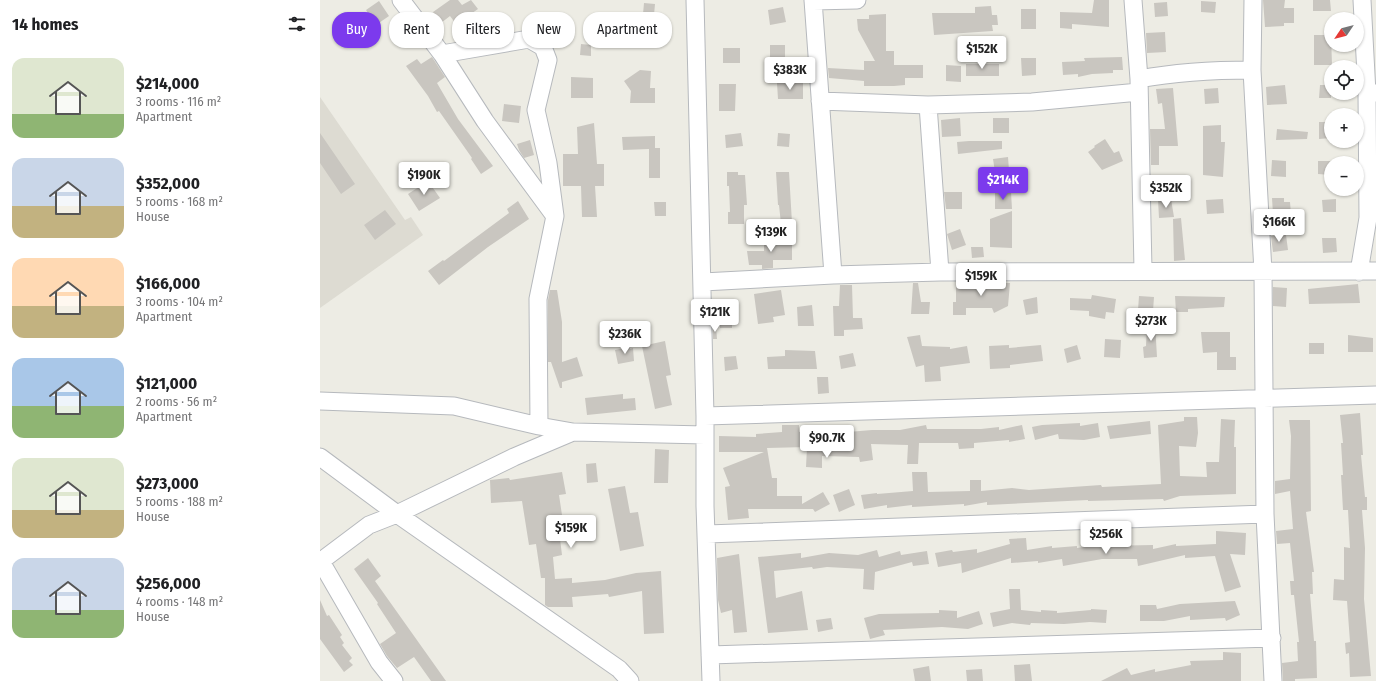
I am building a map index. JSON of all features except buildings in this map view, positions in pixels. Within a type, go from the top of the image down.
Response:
[{"type":"street","points":[[402,0],[442,54],[484,121],[555,216]]},
{"type":"street","points":[[695,0],[703,282],[706,534],[711,681]]},
{"type":"street","points":[[833,275],[813,0],[857,0]]},
{"type":"street","points":[[1133,0],[1139,86],[1143,270]]},
{"type":"street","points":[[1253,0],[1252,70],[1263,272],[1265,514],[1273,681]]},
{"type":"street","points":[[1359,272],[1368,218],[1371,93],[1362,0]]},
{"type":"street","points":[[442,54],[529,39],[542,47],[548,60],[536,110],[548,163],[555,216],[538,299],[539,426]]},
{"type":"street","points":[[820,101],[928,105],[1032,102],[1139,86],[1170,73],[1198,70],[1252,70]]},
{"type":"street","points":[[928,105],[940,272]]},
{"type":"street","points":[[703,282],[833,275],[940,272],[1143,270],[1263,272],[1376,271]]},
{"type":"street","points":[[705,416],[1376,395]]},
{"type":"street","points":[[320,401],[454,406],[539,426],[573,432],[705,435]]},
{"type":"street","points":[[394,681],[379,662],[320,561],[369,525],[397,514],[514,457],[573,432]]},
{"type":"street","points":[[320,457],[397,514],[619,669],[630,681]]},
{"type":"street","points":[[706,534],[1265,514]]},
{"type":"street","points":[[710,655],[1272,638]]},
{"type":"shaded area","points":[[320,97],[405,220],[411,217],[423,235],[320,308]]}]
